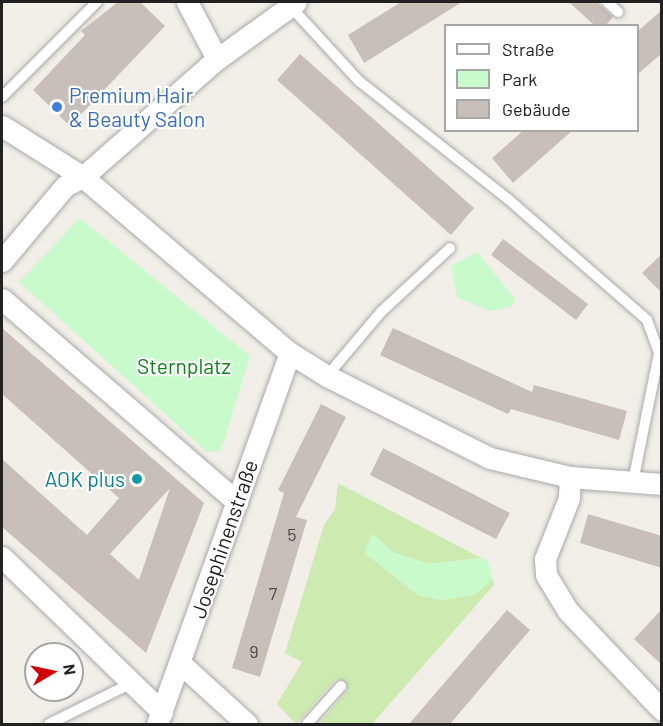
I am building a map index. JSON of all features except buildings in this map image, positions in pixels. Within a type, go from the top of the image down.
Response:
[{"type":"street","points":[[187,2],[217,59]]},
{"type":"street","points":[[2,261],[48,202],[83,177],[217,59],[293,4]]},
{"type":"street","points":[[2,126],[83,177],[290,353],[327,376],[490,458],[570,477],[662,484]]},
{"type":"street","points":[[2,299],[237,502]]},
{"type":"street","name":"Josephinenstraße","points":[[159,718],[290,353]]},
{"type":"street","points":[[570,477],[569,498],[545,559],[546,575],[568,611],[662,710]]},
{"type":"street","points":[[2,556],[132,683],[159,718]]},
{"type":"street","points":[[180,663],[247,724]]},
{"type":"lane","points":[[2,97],[97,2]]},
{"type":"lane","points":[[607,2],[618,12]]},
{"type":"lane","points":[[293,4],[359,81],[570,250],[647,320],[659,353],[633,482]]},
{"type":"lane","points":[[327,376],[381,312],[450,248]]},
{"type":"lane","points":[[49,724],[132,683]]},
{"type":"lane","points":[[307,724],[340,686]]},
{"type":"green space","name":"Sternplatz","points":[[80,218],[250,356],[221,451],[207,452],[19,282]]},
{"type":"green space","points":[[477,252],[515,299],[511,307],[489,311],[457,297],[451,266]]},
{"type":"green space","points":[[338,483],[481,558],[429,564],[395,553],[372,535],[365,553],[418,595],[442,600],[473,595],[493,579],[494,585],[372,724],[319,724],[348,689],[336,679],[296,724],[277,704],[302,662],[285,653],[324,525],[335,509]]},
{"type":"green space","points":[[372,534],[395,553],[429,564],[481,558],[488,561],[493,579],[474,595],[441,600],[418,595],[365,553]]},
{"type":"place","name":"Premium Hair & Beauty Salon","points":[[57,107]]},
{"type":"place","name":"AOK plus","points":[[137,479]]}]
